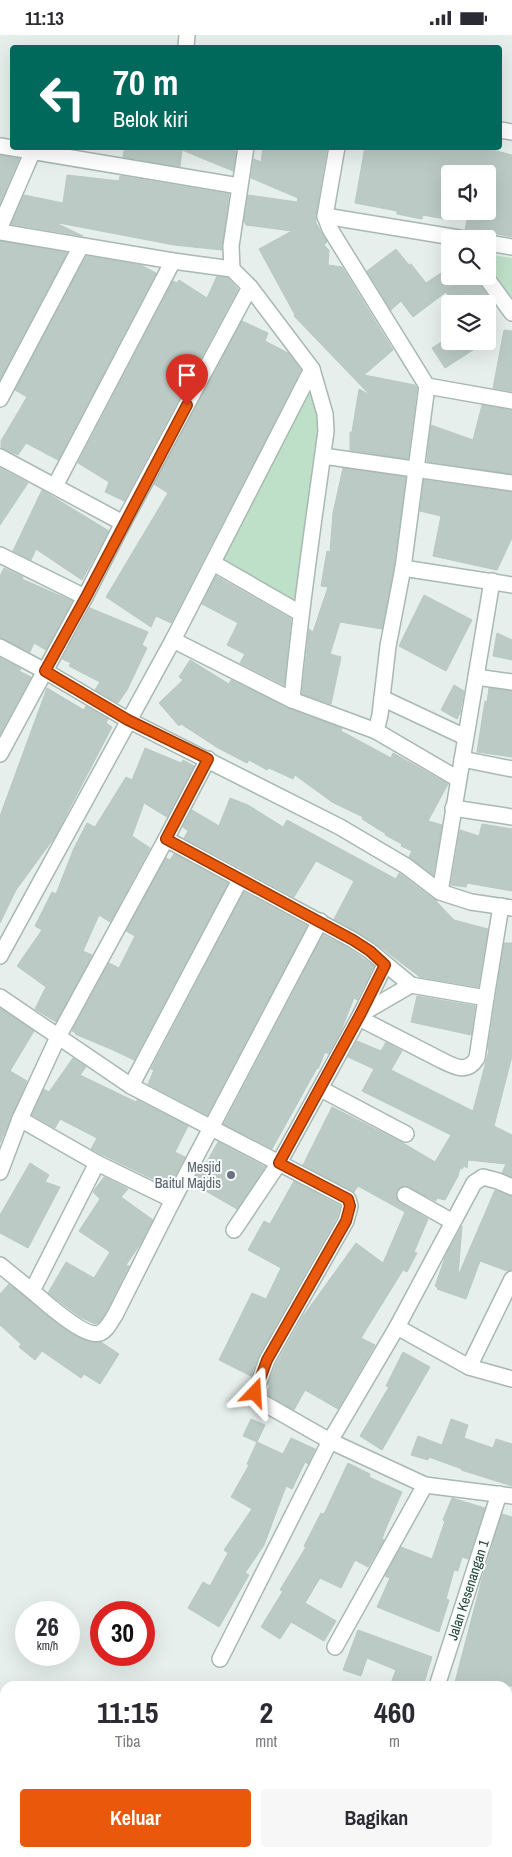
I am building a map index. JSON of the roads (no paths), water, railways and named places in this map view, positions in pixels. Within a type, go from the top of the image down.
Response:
[{"type":"street","points":[[18,150],[239,186]]},
{"type":"street","points":[[232,269],[231,246],[245,150]]},
{"type":"street","points":[[336,150],[325,216],[330,229],[427,386],[402,568],[388,646],[376,731]]},
{"type":"street","points":[[0,227],[32,153]]},
{"type":"street","points":[[325,216],[441,235]]},
{"type":"street","points":[[0,232],[232,269],[250,287],[312,369],[326,414],[326,431],[308,568],[300,613],[292,699]]},
{"type":"street","points":[[496,244],[512,247]]},
{"type":"street","points":[[0,399],[81,246]]},
{"type":"street","points":[[55,486],[173,261]]},
{"type":"street","points":[[492,285],[512,313]]},
{"type":"street","points":[[0,754],[86,597],[123,523],[250,287]]},
{"type":"street","points":[[0,956],[173,640],[312,369]]},
{"type":"street","points":[[427,386],[512,401]]},
{"type":"street","points":[[322,456],[512,483]]},
{"type":"street","points":[[0,457],[123,523]]},
{"type":"street","points":[[0,555],[86,597]]},
{"type":"street","points":[[213,563],[300,613]]},
{"type":"street","points":[[402,568],[512,585]]},
{"type":"street","points":[[440,892],[492,581]]},
{"type":"street","points":[[173,640],[292,699],[376,731],[458,779]]},
{"type":"street","points":[[0,647],[128,720],[340,827],[406,867],[440,892],[470,902],[507,907],[486,998],[476,1058],[472,1066],[467,1068],[446,1063],[360,1016]]},
{"type":"street","points":[[476,677],[512,682]]},
{"type":"street","points":[[382,699],[465,737]]},
{"type":"street","points":[[0,1172],[20,1119],[58,1037],[208,759]]},
{"type":"street","points":[[462,759],[512,769]]},
{"type":"street","points":[[453,808],[512,815]]},
{"type":"street","points":[[166,839],[320,921],[370,951],[411,985],[486,998]]},
{"type":"street","points":[[131,1086],[240,880]]},
{"type":"street","points":[[0,1265],[74,1324],[90,1333],[98,1334],[105,1330],[320,921]]},
{"type":"street","points":[[234,1230],[279,1163],[321,1089],[385,965]]},
{"type":"street","points":[[360,1016],[411,985]]},
{"type":"street","points":[[0,997],[131,1086],[348,1199],[350,1206],[349,1214],[267,1360],[255,1393],[258,1400],[330,1441],[425,1485],[505,1495]]},
{"type":"street","points":[[321,1089],[406,1134]]},
{"type":"street","points":[[20,1119],[97,1163],[173,1200]]},
{"type":"street","points":[[32,1291],[97,1163]]},
{"type":"street","points":[[220,1659],[330,1441],[397,1327],[474,1183],[483,1177],[512,1187]]},
{"type":"street","points":[[405,1195],[453,1222]]},
{"type":"street","points":[[469,1367],[512,1279]]},
{"type":"street","points":[[397,1327],[469,1367],[512,1379]]},
{"type":"street","points":[[335,1647],[425,1485]]},
{"type":"street","name":"Jalan Kesenangan 1","points":[[439,1681],[505,1495]]},
{"type":"place","name":"Mesjid Baitul Majdis","points":[[231,1175]]}]
